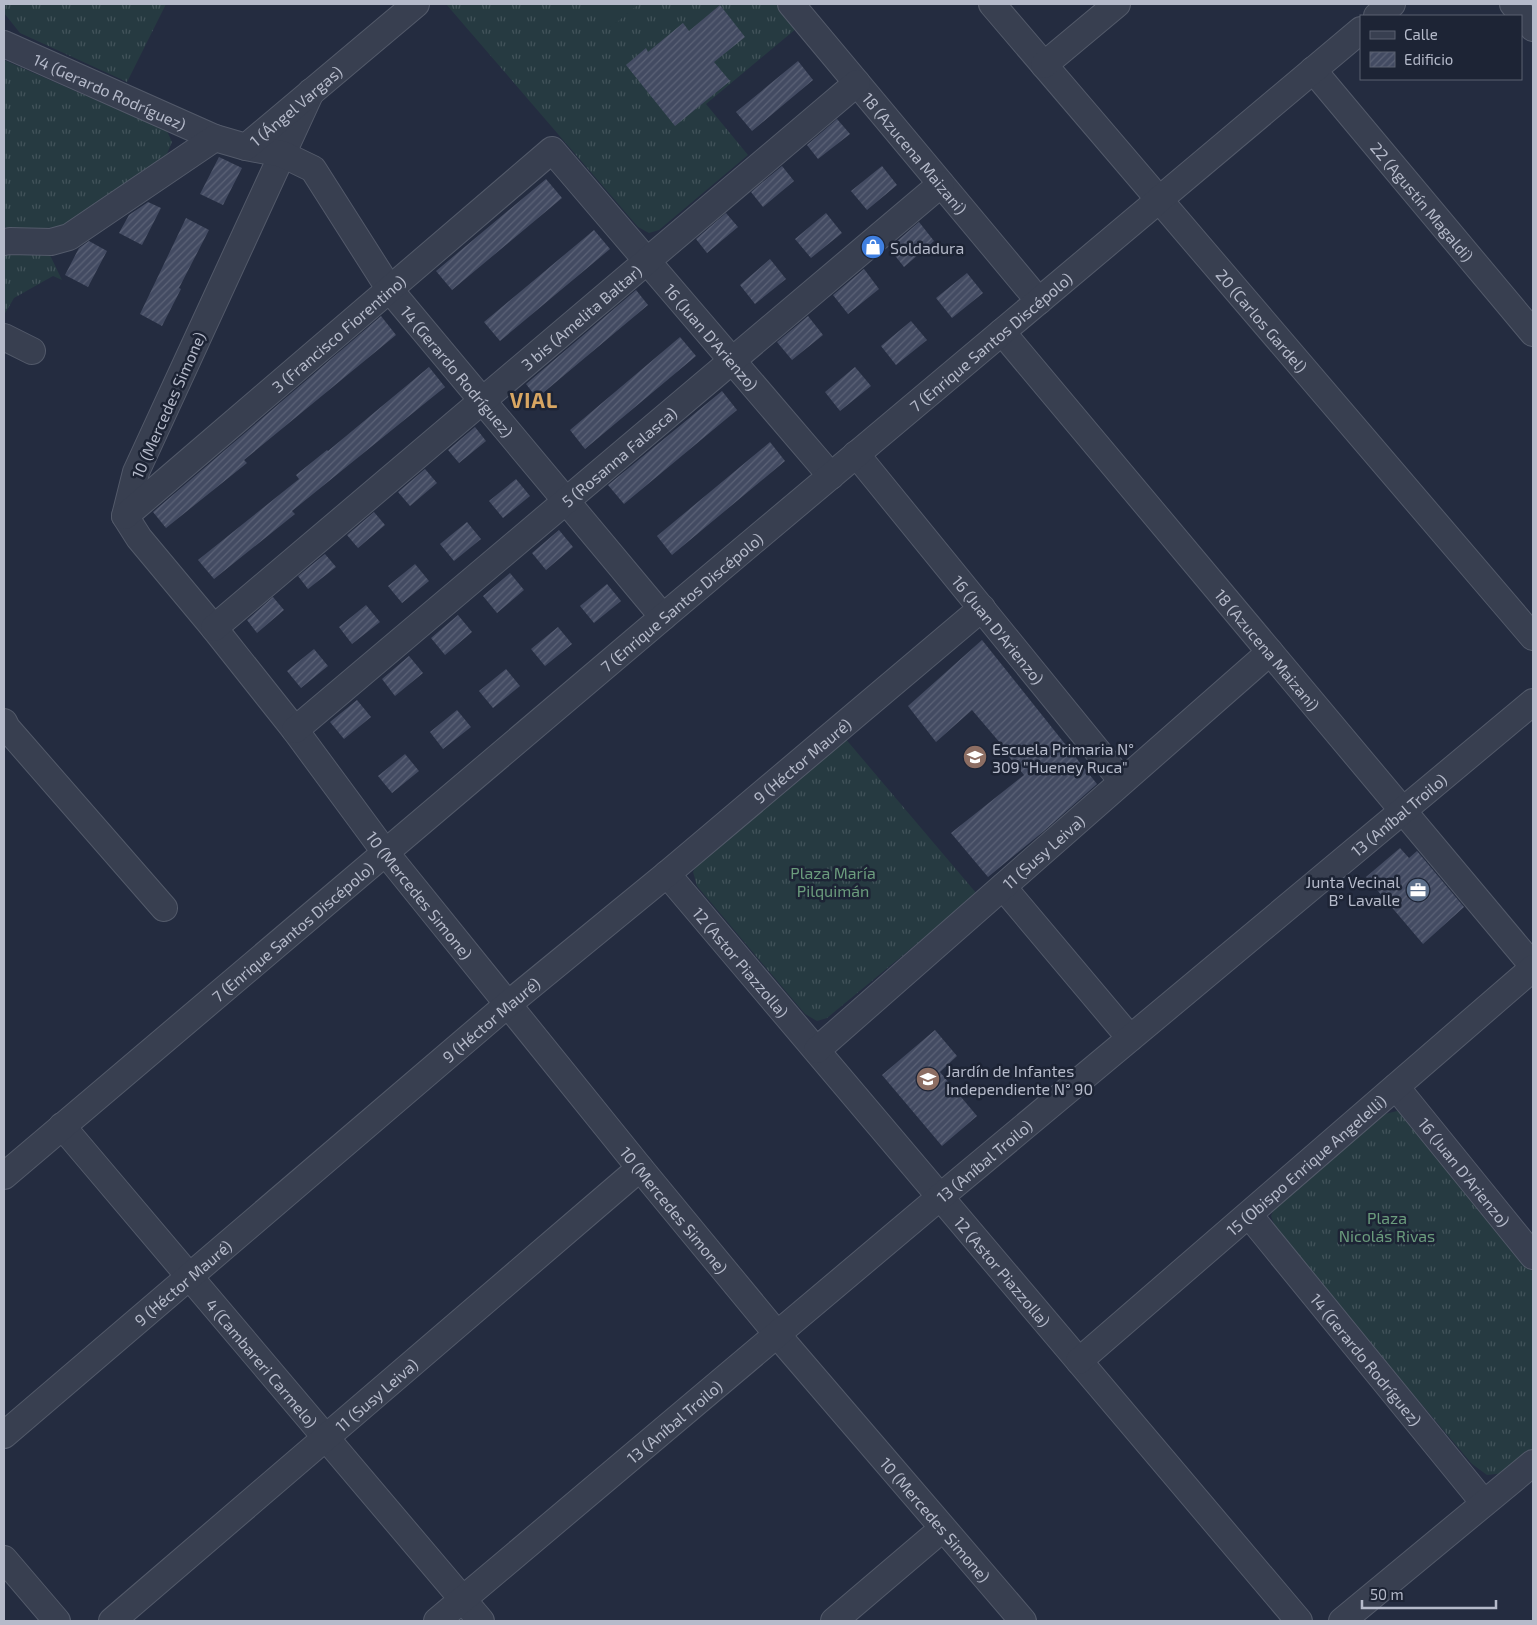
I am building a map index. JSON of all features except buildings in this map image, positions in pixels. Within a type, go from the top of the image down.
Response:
[{"type":"street","name":"1 (Ángel Vargas)","points":[[215,138],[246,147],[416,4]]},
{"type":"street","name":"18 (Azucena Maizani)","points":[[791,4],[1039,301]]},
{"type":"street","name":"20 (Carlos Gardel)","points":[[992,4],[1533,637]]},
{"type":"street","points":[[1044,64],[1117,4]]},
{"type":"street","points":[[1378,15],[1392,4]]},
{"type":"street","points":[[1512,4],[1522,15]]},
{"type":"street","points":[[1522,15],[1533,28]]},
{"type":"street","name":"7 (Enrique Santos Discépolo)","points":[[4,1176],[856,454],[1360,31]]},
{"type":"street","name":"14 (Gerardo Rodríguez)","points":[[4,44],[215,138]]},
{"type":"street","name":"22 (Agustín Magaldi)","points":[[1313,70],[1533,333]]},
{"type":"street","name":"3 bis (Amelita Baltar)","points":[[214,628],[857,83]]},
{"type":"street","name":"10 (Mercedes Simone)","points":[[311,92],[136,472],[125,516],[139,538],[295,730],[385,852],[640,1168],[777,1334],[942,1529],[1023,1621]]},
{"type":"street","points":[[4,242],[51,242],[69,236],[215,138]]},
{"type":"street","name":"14 (Gerardo Rodríguez)","points":[[246,147],[282,154],[313,169],[390,290],[664,617]]},
{"type":"street","name":"16 (Juan D'Arienzo)","points":[[552,150],[831,476]]},
{"type":"street","name":"3 (Francisco Fiorentino)","points":[[125,516],[552,150]]},
{"type":"street","name":"5 (Rosanna Falasca)","points":[[295,730],[941,184]]},
{"type":"street","name":"18 (Azucena Maizani)","points":[[1002,332],[1533,967]]},
{"type":"street","points":[[4,336],[32,351]]},
{"type":"street","name":"16 (Juan D'Arienzo)","points":[[856,454],[1122,782]]},
{"type":"street","name":"9 (Héctor Mauré)","points":[[4,1435],[508,1005],[668,874],[982,608]]},
{"type":"street","name":"11 (Susy Leiva)","points":[[817,1050],[1270,652]]},
{"type":"street","name":"13 (Aníbal Troilo)","points":[[437,1621],[940,1197],[1533,702]]},
{"type":"street","points":[[4,722],[7,728],[164,908]]},
{"type":"street","name":"12 (Astor Piazzolla)","points":[[668,874],[1299,1621]]},
{"type":"street","points":[[1003,887],[1130,1038]]},
{"type":"street","name":"15 (Obispo Enrique Angelelli)","points":[[1079,1361],[1533,967]]},
{"type":"street","name":"16 (Juan D'Arienzo)","points":[[1396,1087],[1533,1256]]},
{"type":"street","name":"4 (Cambareri Carmelo)","points":[[62,1126],[481,1621]]},
{"type":"street","name":"11 (Susy Leiva)","points":[[112,1621],[640,1168]]},
{"type":"street","name":"14 (Gerardo Rodríguez)","points":[[1248,1215],[1484,1503]]},
{"type":"street","points":[[1342,1621],[1533,1463]]},
{"type":"street","points":[[834,1621],[942,1529]]},
{"type":"street","points":[[4,1559],[57,1621]]},
{"type":"green space","points":[[5,4],[166,4],[127,82],[20,33],[4,13]]},
{"type":"green space","points":[[446,4],[776,4],[797,28],[706,104],[748,155],[659,230],[649,233],[638,227]]},
{"type":"green space","points":[[591,4],[639,4],[611,27]]},
{"type":"green space","points":[[4,60],[167,131],[172,142],[166,156],[62,227],[10,230],[4,226]]},
{"type":"green space","points":[[48,251],[62,280],[53,276],[14,298],[4,315],[4,252]]},
{"type":"green space","name":"Plaza María Pilquimán","points":[[844,737],[977,894],[827,1018],[817,1021],[805,1014],[697,886],[693,872],[699,860]]},
{"type":"green space","name":"Plaza Nicolás Rivas","points":[[1397,1111],[1416,1120],[1533,1272],[1533,1450],[1505,1473],[1487,1475],[1472,1464],[1278,1234],[1271,1216],[1278,1200],[1377,1116]]},
{"type":"place","name":"Soldadura","points":[[873,247]]},
{"type":"place","name":"Escuela Primaria N° 309 \"Hueney Ruca\"","points":[[975,757]]},
{"type":"place","name":"Junta Vecinal B° Lavalle","points":[[1418,890]]},
{"type":"place","name":"Jardín de Infantes Independiente N° 90","points":[[928,1079]]},
{"type":"district","name":"VIAL","points":[[534,399]]}]
